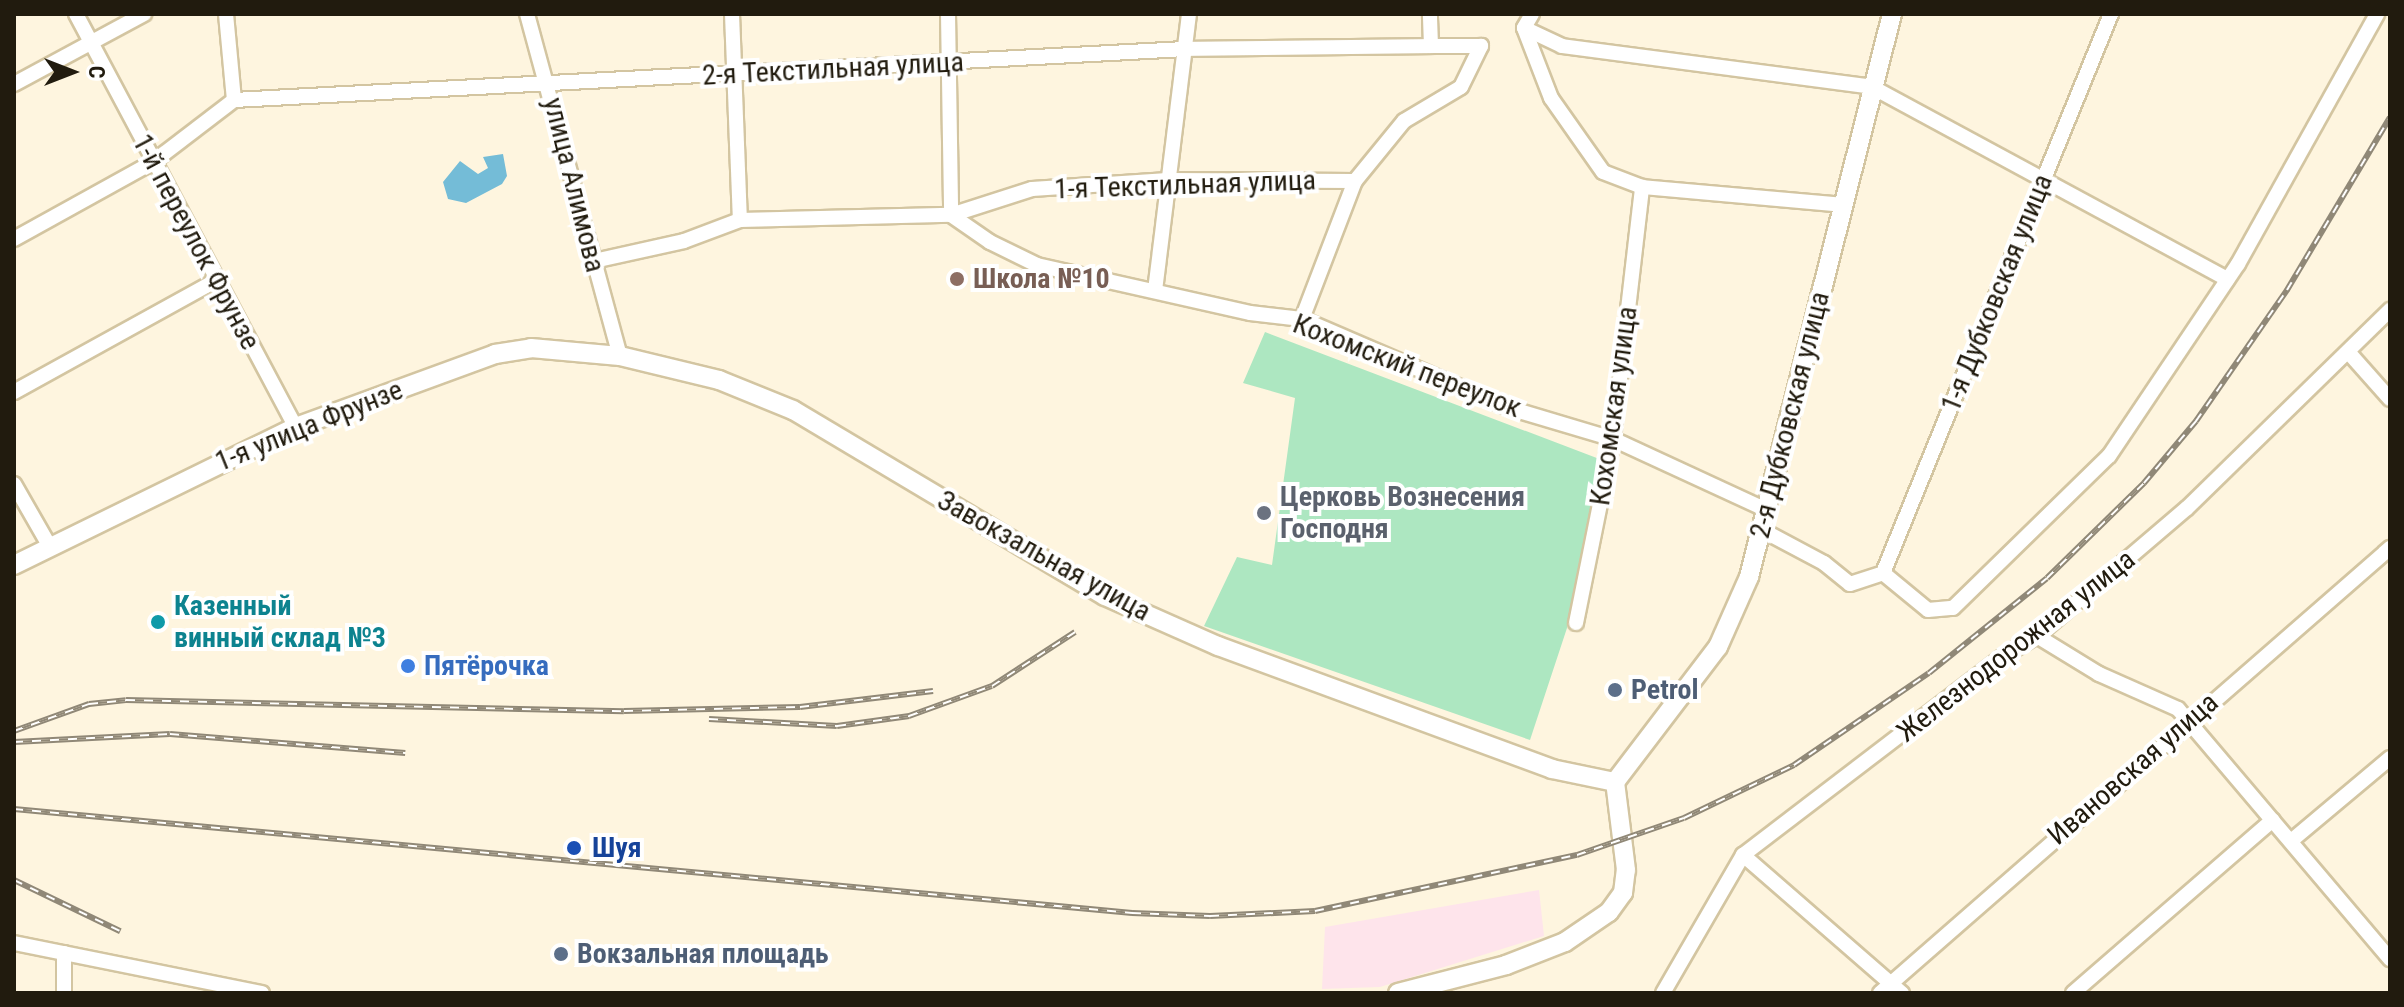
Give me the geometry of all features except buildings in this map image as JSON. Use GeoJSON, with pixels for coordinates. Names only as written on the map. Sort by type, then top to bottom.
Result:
{"type":"FeatureCollection","features":[{"type":"Feature","properties":{"kind":"main road","name":"2-я Дубковская улица"},"geometry":{"type":"LineString","coordinates":[[1615,782],[1718,647],[1738,606],[1762,530],[1892,14]]}},
{"type":"Feature","properties":{"kind":"main road","name":"1-я улица Фрунзе"},"geometry":{"type":"LineString","coordinates":[[14,565],[49,545],[296,427],[495,354],[531,348],[620,356]]}},
{"type":"Feature","properties":{"kind":"main road","name":"Завокзальная улица"},"geometry":{"type":"LineString","coordinates":[[620,356],[719,380],[793,410],[1093,589],[1218,646],[1552,769],[1615,782]]}},
{"type":"Feature","properties":{"kind":"main road"},"geometry":{"type":"LineString","coordinates":[[1398,993],[1506,965],[1565,942],[1609,912],[1623,893],[1626,870],[1615,782]]}},
{"type":"Feature","properties":{"kind":"street","name":"1-й переулок Фрунзе"},"geometry":{"type":"LineString","coordinates":[[76,14],[296,427]]}},
{"type":"Feature","properties":{"kind":"street"},"geometry":{"type":"LineString","coordinates":[[14,84],[144,14]]}},
{"type":"Feature","properties":{"kind":"street"},"geometry":{"type":"LineString","coordinates":[[14,239],[153,162],[234,100],[226,14]]}},
{"type":"Feature","properties":{"kind":"street","name":"улица Алимова"},"geometry":{"type":"LineString","coordinates":[[527,14],[548,82],[620,356]]}},
{"type":"Feature","properties":{"kind":"street"},"geometry":{"type":"LineString","coordinates":[[732,14],[740,220]]}},
{"type":"Feature","properties":{"kind":"street"},"geometry":{"type":"LineString","coordinates":[[948,14],[951,215]]}},
{"type":"Feature","properties":{"kind":"street"},"geometry":{"type":"LineString","coordinates":[[1155,291],[1189,14]]}},
{"type":"Feature","properties":{"kind":"street"},"geometry":{"type":"LineString","coordinates":[[1430,14],[1431,46]]}},
{"type":"Feature","properties":{"kind":"street"},"geometry":{"type":"LineString","coordinates":[[1524,28],[1532,14]]}},
{"type":"Feature","properties":{"kind":"street","name":"1-я Дубковская улица"},"geometry":{"type":"LineString","coordinates":[[1883,573],[2111,14]]}},
{"type":"Feature","properties":{"kind":"street"},"geometry":{"type":"LineString","coordinates":[[1762,530],[1824,563],[1850,584],[1883,573],[1928,610],[1953,608],[2109,456],[2227,279],[2377,14]]}},
{"type":"Feature","properties":{"kind":"street"},"geometry":{"type":"LineString","coordinates":[[1524,28],[1562,46],[1872,87],[2227,279]]}},
{"type":"Feature","properties":{"kind":"street"},"geometry":{"type":"LineString","coordinates":[[1524,28],[1551,98],[1603,172],[1642,187],[1843,205]]}},
{"type":"Feature","properties":{"kind":"street","name":"2-я Текстильная улица"},"geometry":{"type":"LineString","coordinates":[[234,100],[950,64],[1184,49],[1481,46],[1461,87],[1404,121],[1355,181]]}},
{"type":"Feature","properties":{"kind":"street","name":"1-я Текстильная улица"},"geometry":{"type":"LineString","coordinates":[[594,261],[684,241],[740,220],[951,215],[1032,189],[1168,180],[1355,181]]}},
{"type":"Feature","properties":{"kind":"street"},"geometry":{"type":"LineString","coordinates":[[1302,319],[1355,181]]}},
{"type":"Feature","properties":{"kind":"street","name":"Кохомская улица"},"geometry":{"type":"LineString","coordinates":[[1576,623],[1613,439],[1642,187]]}},
{"type":"Feature","properties":{"kind":"street","name":"Кохомский переулок"},"geometry":{"type":"LineString","coordinates":[[951,215],[1037,265],[1302,319],[1509,408],[1613,439],[1767,510]]}},
{"type":"Feature","properties":{"kind":"street"},"geometry":{"type":"LineString","coordinates":[[14,392],[217,280]]}},
{"type":"Feature","properties":{"kind":"street","name":"Железнодорожная улица"},"geometry":{"type":"LineString","coordinates":[[1663,993],[1743,855],[2005,655],[2037,636],[2187,508],[2350,354],[2390,310]]}},
{"type":"Feature","properties":{"kind":"street"},"geometry":{"type":"LineString","coordinates":[[2350,354],[2390,399]]}},
{"type":"Feature","properties":{"kind":"street"},"geometry":{"type":"LineString","coordinates":[[14,484],[49,545]]}},
{"type":"Feature","properties":{"kind":"street","name":"Ивановская улица"},"geometry":{"type":"LineString","coordinates":[[1885,988],[2390,548]]}},
{"type":"Feature","properties":{"kind":"street"},"geometry":{"type":"LineString","coordinates":[[2037,636],[2099,674],[2178,709],[2390,959]]}},
{"type":"Feature","properties":{"kind":"street"},"geometry":{"type":"LineString","coordinates":[[2291,841],[2390,758]]}},
{"type":"Feature","properties":{"kind":"street"},"geometry":{"type":"LineString","coordinates":[[2073,993],[2273,820]]}},
{"type":"Feature","properties":{"kind":"street"},"geometry":{"type":"LineString","coordinates":[[1743,855],[1885,988],[1902,993]]}},
{"type":"Feature","properties":{"kind":"street"},"geometry":{"type":"LineString","coordinates":[[14,943],[262,993]]}},
{"type":"Feature","properties":{"kind":"street"},"geometry":{"type":"LineString","coordinates":[[64,953],[64,993]]}},
{"type":"Feature","properties":{"kind":"shaded area"},"geometry":{"type":"Polygon","coordinates":[[[1539,890],[1544,936],[1380,987],[1322,989],[1325,927],[1539,890]]]}},
{"type":"Feature","properties":{"kind":"green space"},"geometry":{"type":"Polygon","coordinates":[[[1265,332],[1602,460],[1567,628],[1530,740],[1204,626],[1237,557],[1272,565],[1295,398],[1243,383],[1265,332]]]}},
{"type":"Feature","properties":{"kind":"water"},"geometry":{"type":"Polygon","coordinates":[[[503,154],[507,176],[502,184],[466,203],[448,199],[443,182],[460,161],[478,174],[488,168],[483,157],[503,154]]]}},
{"type":"Feature","properties":{"kind":"railway"},"geometry":{"type":"LineString","coordinates":[[14,809],[1132,913],[1210,916],[1315,911],[1577,855],[1684,818],[1794,765],[1929,673],[2047,578],[2144,483],[2196,421],[2287,290],[2390,117]]}},
{"type":"Feature","properties":{"kind":"railway"},"geometry":{"type":"LineString","coordinates":[[709,719],[837,726],[909,716],[992,686],[1075,632]]}},
{"type":"Feature","properties":{"kind":"railway"},"geometry":{"type":"LineString","coordinates":[[14,731],[89,704],[126,700],[624,711],[800,707],[933,691]]}},
{"type":"Feature","properties":{"kind":"railway"},"geometry":{"type":"LineString","coordinates":[[14,742],[170,734],[405,753]]}},
{"type":"Feature","properties":{"kind":"railway"},"geometry":{"type":"LineString","coordinates":[[14,880],[120,931]]}},
{"type":"Feature","properties":{"kind":"place","name":"Школа №10"},"geometry":{"type":"Point","coordinates":[957,279]}},
{"type":"Feature","properties":{"kind":"place","name":"Церковь Вознесения Господня"},"geometry":{"type":"Point","coordinates":[1264,513]}},
{"type":"Feature","properties":{"kind":"place","name":"Казенный винный склад №3"},"geometry":{"type":"Point","coordinates":[158,622]}},
{"type":"Feature","properties":{"kind":"place","name":"Пятёрочка"},"geometry":{"type":"Point","coordinates":[408,666]}},
{"type":"Feature","properties":{"kind":"place","name":"Petrol"},"geometry":{"type":"Point","coordinates":[1615,690]}},
{"type":"Feature","properties":{"kind":"place","name":"Шуя"},"geometry":{"type":"Point","coordinates":[574,848]}},
{"type":"Feature","properties":{"kind":"place","name":"Вокзальная площадь"},"geometry":{"type":"Point","coordinates":[561,954]}}]}
